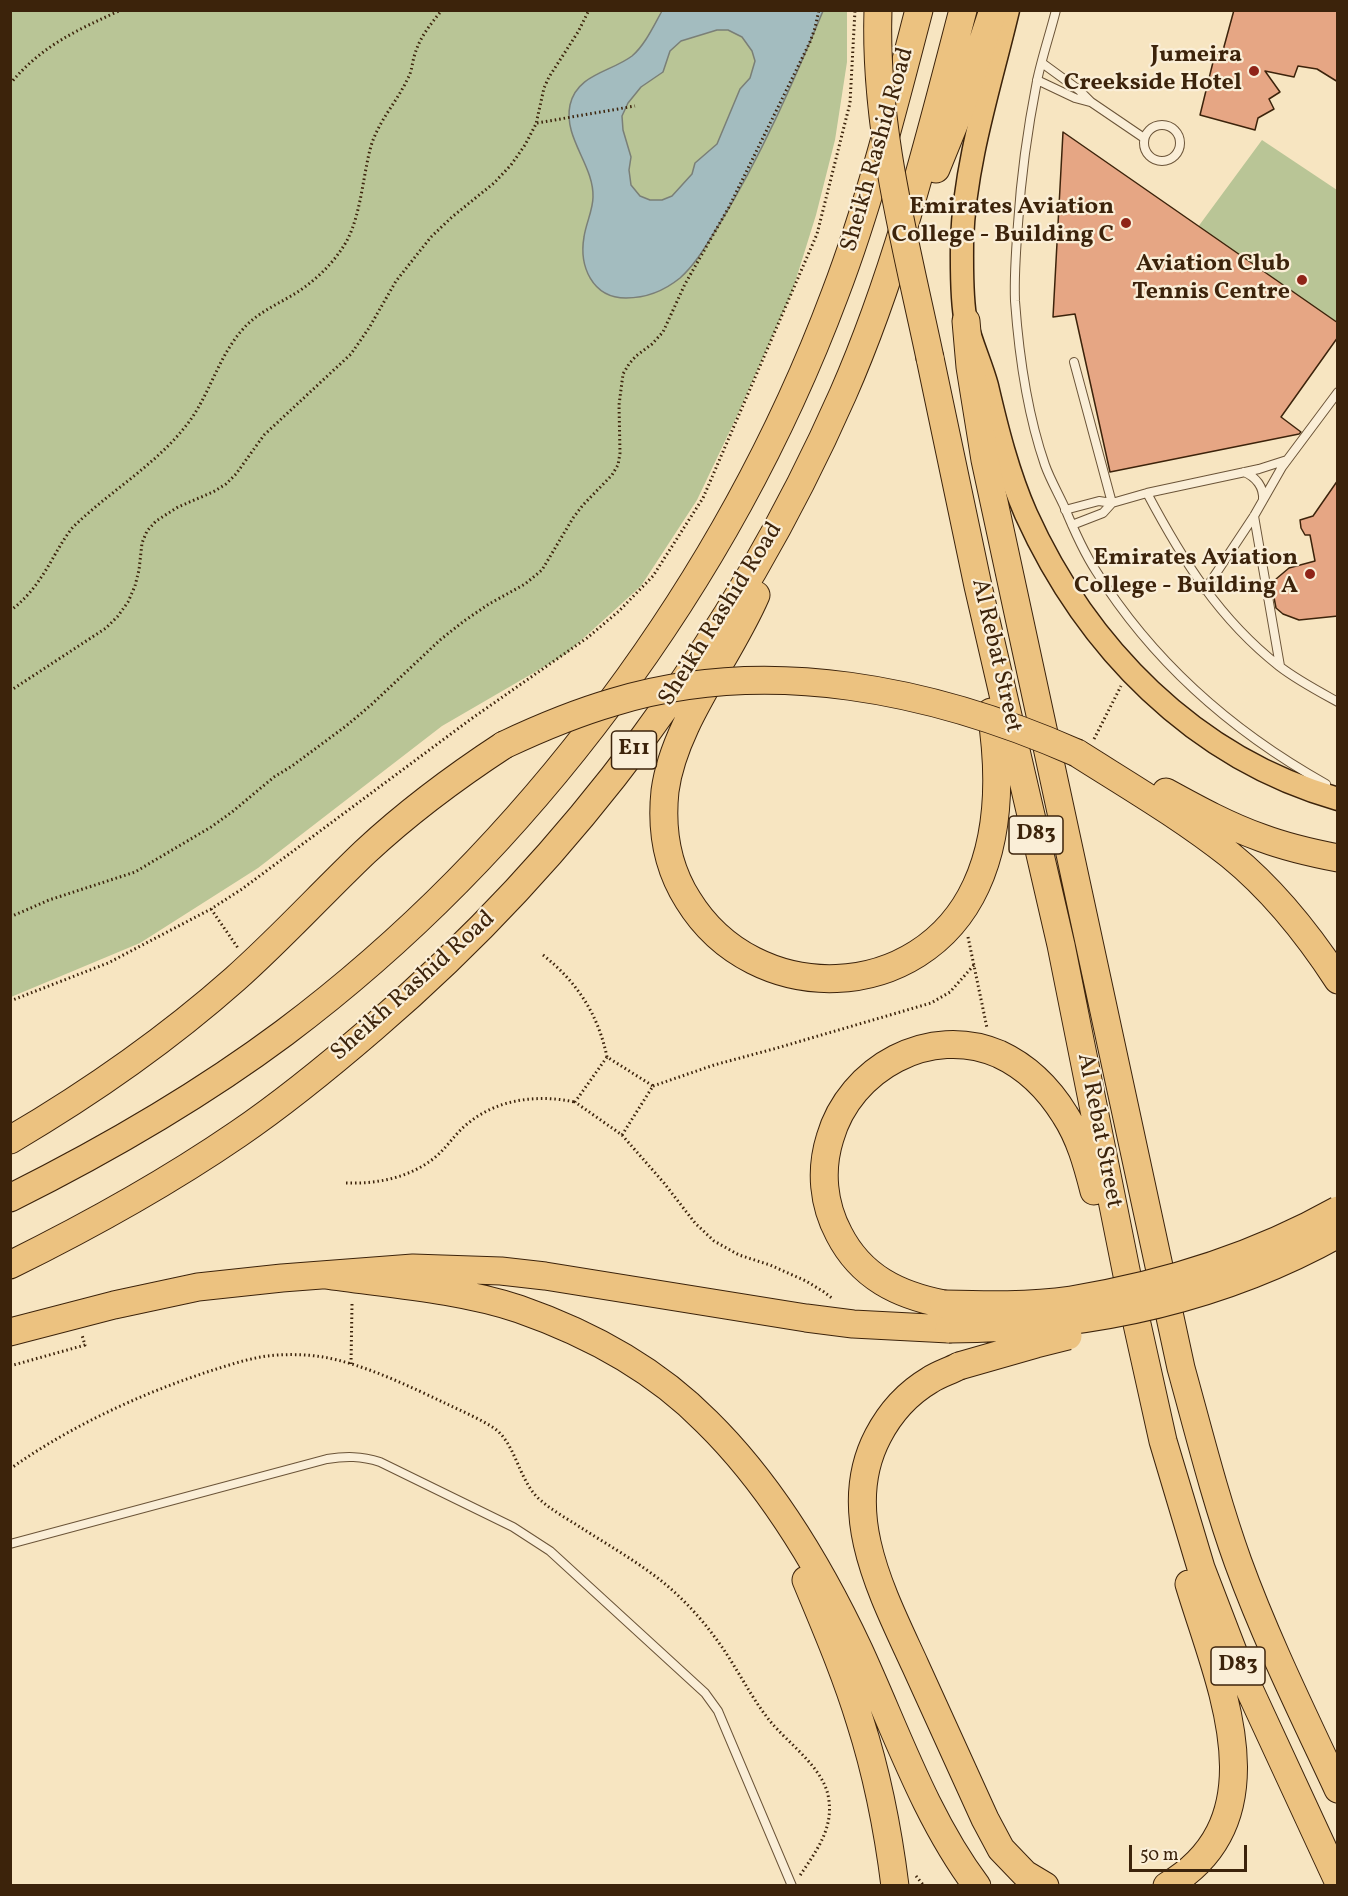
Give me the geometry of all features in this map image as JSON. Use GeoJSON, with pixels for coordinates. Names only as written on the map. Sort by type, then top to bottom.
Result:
{"type":"FeatureCollection","features":[{"type":"Feature","properties":{"kind":"highway","name":"Al Rebat Street"},"geometry":{"type":"LineString","coordinates":[[878,10],[879,76],[892,181],[978,586],[1061,945],[1135,1315],[1163,1441],[1202,1568],[1231,1647],[1338,1881]]}},
{"type":"Feature","properties":{"kind":"highway","name":"Sheikh Rashid Road"},"geometry":{"type":"LineString","coordinates":[[10,1198],[62,1172],[179,1105],[286,1032],[336,991],[393,942],[478,860],[571,754],[617,694],[661,632],[713,549],[740,502],[806,366],[835,295],[860,224],[882,151],[919,10]]}},
{"type":"Feature","properties":{"kind":"highway","name":"Sheikh Rashid Road"},"geometry":{"type":"LineString","coordinates":[[10,1266],[123,1206],[182,1171],[294,1093],[347,1050],[449,960],[543,861],[595,801],[644,738],[690,673],[733,606],[774,534],[843,393],[873,318],[899,243],[963,10]]}},
{"type":"Feature","properties":{"kind":"highway"},"geometry":{"type":"LineString","coordinates":[[899,243],[947,144],[993,10]]}},
{"type":"Feature","properties":{"kind":"highway","name":"Al Rebat Street"},"geometry":{"type":"LineString","coordinates":[[966,321],[970,368],[985,460],[1181,1368],[1209,1470],[1238,1562],[1274,1652],[1338,1788]]}},
{"type":"Feature","properties":{"kind":"highway"},"geometry":{"type":"LineString","coordinates":[[774,534],[757,591],[746,617],[693,712],[672,763],[665,789],[664,824],[665,841],[671,866],[682,890],[701,919],[732,949],[754,962],[779,972],[804,978],[830,980],[881,971],[905,961],[927,947],[946,930],[963,909],[976,887],[985,863],[995,808],[997,777],[996,746],[978,638],[976,604],[978,586]]}},
{"type":"Feature","properties":{"kind":"highway"},"geometry":{"type":"LineString","coordinates":[[10,1140],[114,1075],[181,1025],[235,979],[397,823],[431,795],[504,745],[559,720],[616,701],[674,688],[734,681],[793,681],[853,686],[946,706],[1084,749],[1221,821],[1305,852],[1338,858]]}},
{"type":"Feature","properties":{"kind":"highway"},"geometry":{"type":"LineString","coordinates":[[1084,749],[1231,856],[1275,898],[1314,944],[1338,980]]}},
{"type":"Feature","properties":{"kind":"highway"},"geometry":{"type":"LineString","coordinates":[[1135,1315],[1118,1279],[1082,1148],[1070,1123],[1043,1086],[1015,1062],[992,1052],[962,1045],[925,1047],[890,1060],[875,1071],[850,1097],[840,1113],[827,1147],[824,1165],[827,1204],[833,1224],[843,1242],[869,1273],[886,1285],[946,1316],[1000,1328],[1072,1321],[1153,1306],[1228,1285],[1338,1234]]}},
{"type":"Feature","properties":{"kind":"highway"},"geometry":{"type":"LineString","coordinates":[[10,1332],[114,1305],[198,1287],[369,1270],[413,1268],[501,1271],[546,1276],[853,1324],[946,1316],[988,1305],[1070,1300],[1150,1283],[1245,1253],[1291,1234],[1338,1210]]}},
{"type":"Feature","properties":{"kind":"highway"},"geometry":{"type":"LineString","coordinates":[[325,1275],[464,1295],[517,1309],[569,1328],[637,1366],[664,1385],[706,1421],[744,1462],[801,1544],[830,1593],[860,1653],[940,1829],[977,1886]]}},
{"type":"Feature","properties":{"kind":"highway"},"geometry":{"type":"LineString","coordinates":[[1045,1886],[1025,1874],[1002,1849],[985,1819],[883,1595],[867,1543],[861,1512],[862,1480],[870,1450],[885,1422],[905,1398],[931,1379],[959,1366],[1036,1344],[1135,1322],[1192,1296]]}},
{"type":"Feature","properties":{"kind":"highway"},"geometry":{"type":"LineString","coordinates":[[1163,1441],[1169,1503],[1175,1533],[1192,1596],[1225,1699],[1234,1758],[1233,1788],[1225,1821],[1208,1851],[1184,1875],[1167,1886]]}},
{"type":"Feature","properties":{"kind":"highway"},"geometry":{"type":"LineString","coordinates":[[776,1507],[836,1651],[860,1720],[889,1838],[895,1886]]}},
{"type":"Feature","properties":{"kind":"main road"},"geometry":{"type":"LineString","coordinates":[[1008,10],[972,160],[965,200],[963,261],[966,321],[985,378],[1009,467],[1025,512],[1070,596],[1098,635],[1129,671],[1170,709],[1215,741],[1262,769],[1313,792],[1338,799]]}},
{"type":"Feature","properties":{"kind":"lane"},"geometry":{"type":"LineString","coordinates":[[1056,10],[1038,80],[1019,207],[1015,299],[1025,386],[1046,466],[1095,570],[1129,619],[1168,665],[1212,706],[1259,743],[1338,791]]}},
{"type":"Feature","properties":{"kind":"lane"},"geometry":{"type":"LineString","coordinates":[[1042,63],[1079,90],[1091,102],[1144,138]]}},
{"type":"Feature","properties":{"kind":"lane"},"geometry":{"type":"LineString","coordinates":[[1038,80],[1075,98],[1091,102]]}},
{"type":"Feature","properties":{"kind":"lane"},"geometry":{"type":"LineString","coordinates":[[1162,124],[1178,133],[1180,145],[1175,156],[1158,161],[1152,159],[1145,150],[1144,138],[1151,128],[1162,124]]}},
{"type":"Feature","properties":{"kind":"lane"},"geometry":{"type":"LineString","coordinates":[[1074,362],[1112,503]]}},
{"type":"Feature","properties":{"kind":"lane"},"geometry":{"type":"LineString","coordinates":[[1205,590],[1288,459],[1335,401],[1338,392]]}},
{"type":"Feature","properties":{"kind":"lane"},"geometry":{"type":"LineString","coordinates":[[1065,510],[1099,501],[1112,503],[1274,465],[1288,459]]}},
{"type":"Feature","properties":{"kind":"lane"},"geometry":{"type":"LineString","coordinates":[[1243,472],[1259,483],[1263,495],[1262,501]]}},
{"type":"Feature","properties":{"kind":"lane"},"geometry":{"type":"LineString","coordinates":[[1147,493],[1174,543],[1205,590],[1228,617],[1280,666],[1338,702]]}},
{"type":"Feature","properties":{"kind":"lane"},"geometry":{"type":"LineString","coordinates":[[1072,525],[1103,513],[1112,503]]}},
{"type":"Feature","properties":{"kind":"lane"},"geometry":{"type":"LineString","coordinates":[[1254,516],[1280,666]]}},
{"type":"Feature","properties":{"kind":"lane"},"geometry":{"type":"LineString","coordinates":[[10,1544],[327,1459],[353,1456],[380,1462],[532,1538],[567,1565],[705,1693],[717,1711],[792,1886]]}},
{"type":"Feature","properties":{"kind":"path"},"geometry":{"type":"LineString","coordinates":[[10,84],[35,58],[51,46],[87,25],[121,10]]}},
{"type":"Feature","properties":{"kind":"path"},"geometry":{"type":"LineString","coordinates":[[434,10],[442,11]]}},
{"type":"Feature","properties":{"kind":"path"},"geometry":{"type":"LineString","coordinates":[[10,691],[106,628],[128,602],[135,586],[142,543],[147,531],[156,521],[172,510],[226,484],[264,435],[351,354],[396,281],[412,260],[445,224],[495,183],[525,145],[536,123],[544,88],[549,77],[578,32],[589,10]]}},
{"type":"Feature","properties":{"kind":"path"},"geometry":{"type":"LineString","coordinates":[[10,916],[49,900],[135,872],[212,827],[266,783],[346,726],[464,621],[525,584],[542,570],[573,518],[612,475],[618,465],[619,405],[623,374],[628,364],[663,332],[685,284],[729,207],[810,42],[819,10]]}},
{"type":"Feature","properties":{"kind":"path"},"geometry":{"type":"LineString","coordinates":[[10,1001],[108,963],[211,909],[242,889],[471,719],[587,638],[619,611],[653,576],[703,498],[817,234],[850,103],[855,10]]}},
{"type":"Feature","properties":{"kind":"path"},"geometry":{"type":"LineString","coordinates":[[10,611],[40,580],[63,539],[73,527],[159,455],[188,425],[232,344],[243,329],[256,316],[312,281],[342,250],[351,232],[379,124],[408,79],[418,44],[424,32],[442,11]]}},
{"type":"Feature","properties":{"kind":"path"},"geometry":{"type":"LineString","coordinates":[[536,123],[635,106]]}},
{"type":"Feature","properties":{"kind":"path"},"geometry":{"type":"LineString","coordinates":[[1084,749],[1114,698]]}},
{"type":"Feature","properties":{"kind":"path"},"geometry":{"type":"LineString","coordinates":[[211,909],[238,948]]}},
{"type":"Feature","properties":{"kind":"path"},"geometry":{"type":"LineString","coordinates":[[963,909],[992,1052]]}},
{"type":"Feature","properties":{"kind":"path"},"geometry":{"type":"LineString","coordinates":[[543,955],[570,979],[585,1000],[597,1023],[607,1057],[653,1086]]}},
{"type":"Feature","properties":{"kind":"path"},"geometry":{"type":"LineString","coordinates":[[622,1135],[653,1086],[714,1065],[931,1004],[950,992],[974,965]]}},
{"type":"Feature","properties":{"kind":"path"},"geometry":{"type":"LineString","coordinates":[[575,1102],[607,1057]]}},
{"type":"Feature","properties":{"kind":"path"},"geometry":{"type":"LineString","coordinates":[[345,1183],[377,1182],[406,1174],[420,1167],[444,1149],[464,1127],[498,1106],[527,1099],[543,1098],[575,1102],[622,1135],[695,1223],[714,1241],[738,1255],[787,1271],[806,1281],[837,1303],[853,1324]]}},
{"type":"Feature","properties":{"kind":"path"},"geometry":{"type":"LineString","coordinates":[[351,1364],[352,1304]]}},
{"type":"Feature","properties":{"kind":"path"},"geometry":{"type":"LineString","coordinates":[[10,1365],[86,1345],[82,1335]]}},
{"type":"Feature","properties":{"kind":"green space"},"geometry":{"type":"Polygon","coordinates":[[[11,11],[847,11],[847,62],[835,140],[816,215],[792,292],[697,500],[641,586],[566,654],[442,726],[258,868],[140,943],[11,997],[11,11]]]}},
{"type":"Feature","properties":{"kind":"green space","name":"Aviation Club Tennis Centre"},"geometry":{"type":"Polygon","coordinates":[[[1262,140],[1337,190],[1337,330],[1195,231],[1262,140]]]}},
{"type":"Feature","properties":{"kind":"water"},"geometry":{"type":"Polygon","coordinates":[[[662,11],[823,11],[763,145],[735,198],[697,259],[680,278],[668,287],[641,297],[614,297],[604,293],[596,286],[586,269],[583,248],[593,202],[592,185],[574,140],[569,117],[570,105],[574,95],[587,80],[624,61],[637,51],[662,11]],[[717,30],[681,41],[670,51],[663,72],[641,87],[628,103],[622,116],[623,130],[631,157],[629,170],[631,185],[640,196],[650,200],[662,200],[672,196],[692,174],[695,163],[717,144],[740,89],[750,78],[755,61],[752,51],[742,37],[728,30],[717,30]]]}},
{"type":"Feature","properties":{"kind":"building","name":"Jumeira Creekside Hotel"},"geometry":{"type":"Polygon","coordinates":[[[1234,10],[1338,10],[1338,82],[1317,69],[1298,66],[1294,77],[1265,71],[1280,92],[1269,99],[1274,109],[1258,118],[1255,130],[1200,115],[1215,54],[1222,54],[1234,10]]]}},
{"type":"Feature","properties":{"kind":"building","name":"Emirates Aviation College - Building C"},"geometry":{"type":"Polygon","coordinates":[[[1063,132],[1338,323],[1338,337],[1281,417],[1301,432],[1299,434],[1110,472],[1075,314],[1053,317],[1063,132]]]}},
{"type":"Feature","properties":{"kind":"building","name":"Emirates Aviation College - Building A"},"geometry":{"type":"Polygon","coordinates":[[[1338,480],[1338,616],[1299,620],[1283,614],[1276,608],[1272,587],[1276,579],[1289,568],[1315,561],[1310,535],[1305,535],[1300,520],[1313,516],[1338,480]]]}},
{"type":"Feature","properties":{"kind":"place","name":"Jumeira Creekside Hotel"},"geometry":{"type":"Point","coordinates":[1254,71]}},
{"type":"Feature","properties":{"kind":"place","name":"Emirates Aviation College - Building C"},"geometry":{"type":"Point","coordinates":[1126,223]}},
{"type":"Feature","properties":{"kind":"place","name":"Aviation Club Tennis Centre"},"geometry":{"type":"Point","coordinates":[1302,280]}},
{"type":"Feature","properties":{"kind":"place","name":"Emirates Aviation College - Building A"},"geometry":{"type":"Point","coordinates":[1310,574]}}]}
